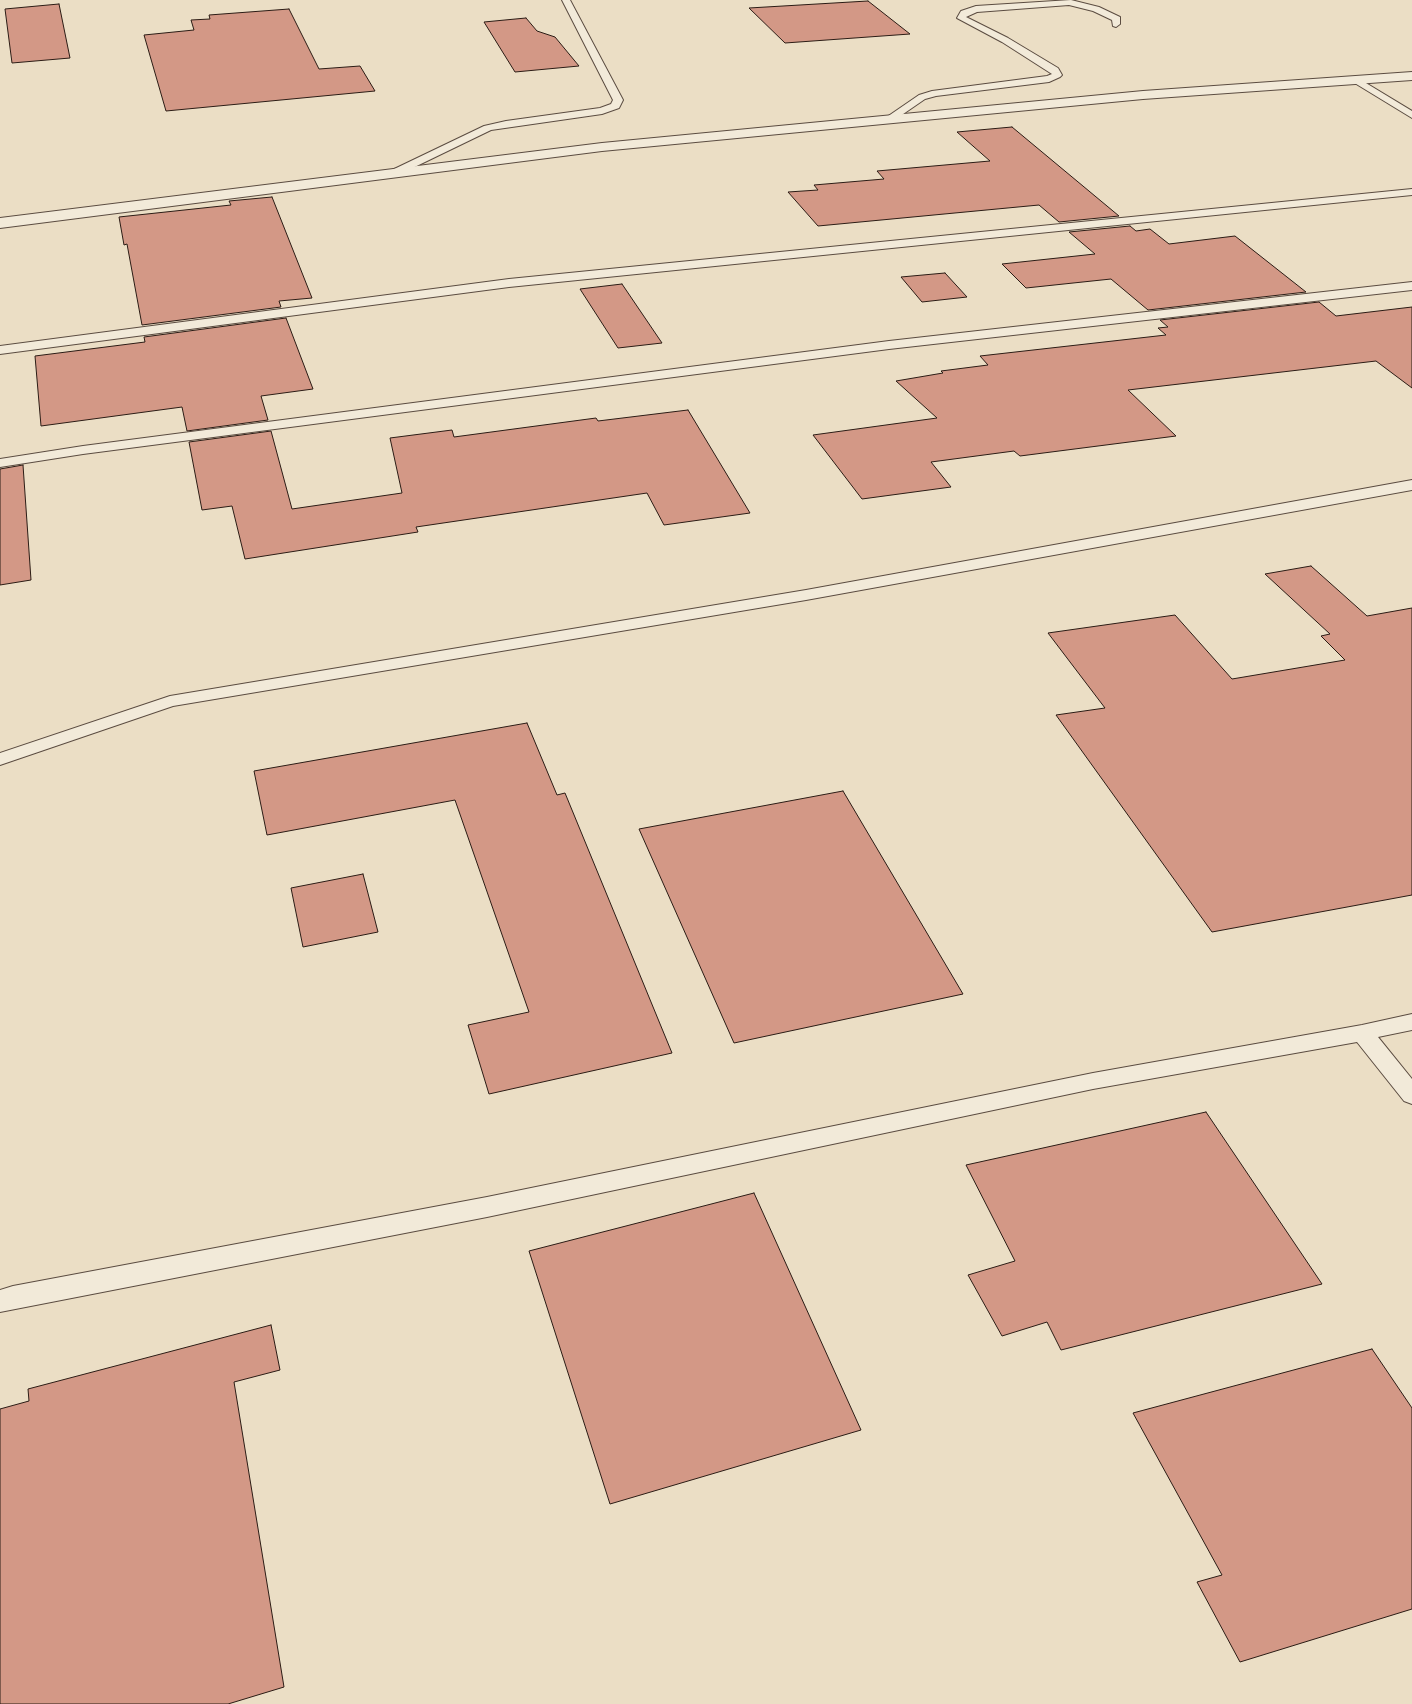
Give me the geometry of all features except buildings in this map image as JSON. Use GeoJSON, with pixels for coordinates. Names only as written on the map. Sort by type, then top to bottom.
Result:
{"type":"FeatureCollection","features":[{"type":"Feature","properties":{"kind":"street"},"geometry":{"type":"LineString","coordinates":[[0,223],[215,194],[602,147],[1143,95],[1412,76]]}},
{"type":"Feature","properties":{"kind":"lane"},"geometry":{"type":"LineString","coordinates":[[392,174],[488,128],[602,111],[615,106],[618,100],[566,0]]}},
{"type":"Feature","properties":{"kind":"lane"},"geometry":{"type":"LineString","coordinates":[[889,119],[928,95],[1049,79],[1057,75],[1055,70],[1005,40],[960,18],[964,13],[976,9],[1069,2],[1096,9],[1117,19],[1116,24]]}},
{"type":"Feature","properties":{"kind":"lane"},"geometry":{"type":"LineString","coordinates":[[1356,80],[1412,116]]}},
{"type":"Feature","properties":{"kind":"lane"},"geometry":{"type":"LineString","coordinates":[[0,350],[508,283],[1412,192]]}},
{"type":"Feature","properties":{"kind":"lane"},"geometry":{"type":"LineString","coordinates":[[0,463],[83,450],[742,364],[1412,286]]}},
{"type":"Feature","properties":{"kind":"lane"},"geometry":{"type":"LineString","coordinates":[[0,759],[170,701],[806,594],[1412,485]]}},
{"type":"Feature","properties":{"kind":"lane"},"geometry":{"type":"LineString","coordinates":[[0,1302],[13,1297],[487,1207],[1093,1081],[1362,1033],[1412,1022]]}},
{"type":"Feature","properties":{"kind":"lane"},"geometry":{"type":"LineString","coordinates":[[1362,1033],[1412,1095]]}}]}
